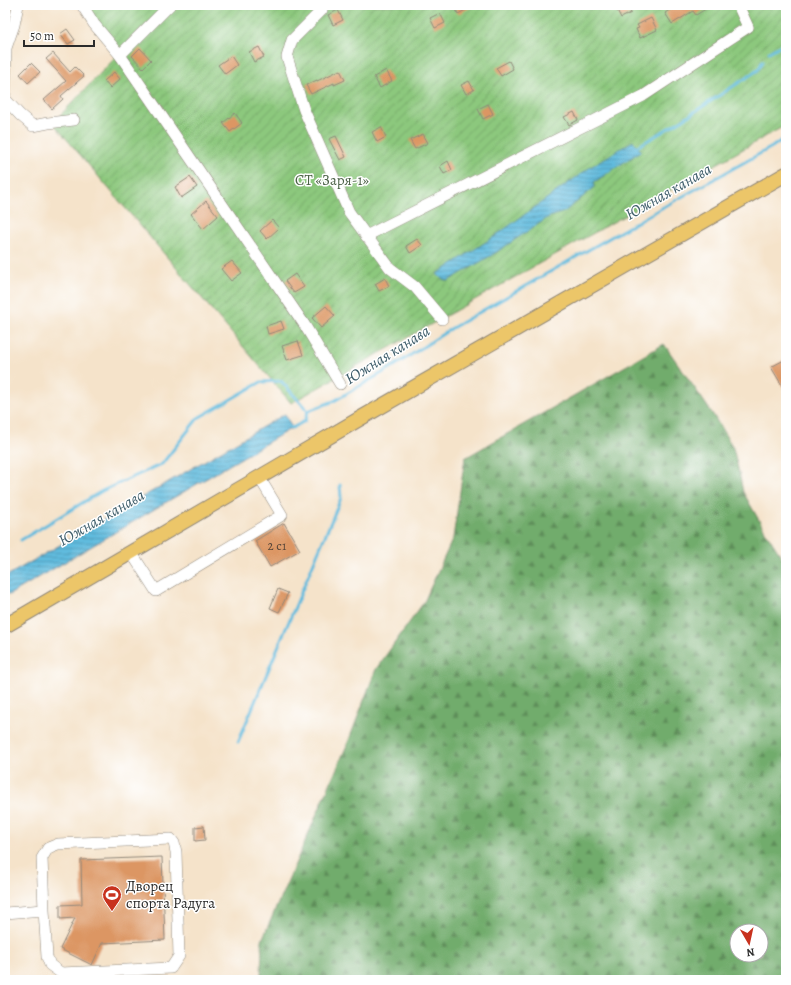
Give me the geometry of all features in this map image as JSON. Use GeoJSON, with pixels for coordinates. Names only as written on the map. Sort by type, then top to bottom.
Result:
{"type":"FeatureCollection","features":[{"type":"Feature","properties":{"kind":"main road"},"geometry":{"type":"LineString","coordinates":[[6,624],[786,174]]}},
{"type":"Feature","properties":{"kind":"lane"},"geometry":{"type":"LineString","coordinates":[[18,5],[14,25],[6,48],[6,99],[20,115],[33,126],[74,120]]}},
{"type":"Feature","properties":{"kind":"lane"},"geometry":{"type":"LineString","coordinates":[[82,5],[94,24],[120,55],[304,324],[340,384]]}},
{"type":"Feature","properties":{"kind":"lane"},"geometry":{"type":"LineString","coordinates":[[120,55],[170,5]]}},
{"type":"Feature","properties":{"kind":"lane"},"geometry":{"type":"LineString","coordinates":[[322,5],[322,10],[292,40],[287,56],[304,110],[349,212],[390,268],[415,287],[442,319]]}},
{"type":"Feature","properties":{"kind":"lane"},"geometry":{"type":"LineString","coordinates":[[366,236],[643,96],[748,27],[738,5]]}},
{"type":"Feature","properties":{"kind":"lane"},"geometry":{"type":"LineString","coordinates":[[131,552],[156,591],[282,515],[259,477]]}},
{"type":"Feature","properties":{"kind":"lane"},"geometry":{"type":"LineString","coordinates":[[161,839],[171,839],[174,843],[176,852],[179,956],[171,968],[61,973],[50,965],[47,957],[44,910],[42,858],[48,848],[58,844],[161,839]]}},
{"type":"Feature","properties":{"kind":"lane"},"geometry":{"type":"LineString","coordinates":[[5,913],[44,910]]}},
{"type":"Feature","properties":{"kind":"green space","name":"СТ «Заря-1»"},"geometry":{"type":"Polygon","coordinates":[[[80,5],[786,5],[786,125],[291,403],[53,123],[116,57],[80,5]]]}},
{"type":"Feature","properties":{"kind":"green space"},"geometry":{"type":"Polygon","coordinates":[[[664,344],[712,413],[733,448],[743,492],[786,564],[786,980],[262,980],[262,940],[347,745],[376,669],[424,602],[453,538],[465,458],[664,344]]]}},
{"type":"Feature","properties":{"kind":"water"},"geometry":{"type":"Polygon","coordinates":[[[633,141],[641,151],[594,182],[595,187],[564,212],[549,217],[492,255],[448,281],[442,279],[437,274],[495,236],[592,166],[633,141]]]}},
{"type":"Feature","properties":{"kind":"water"},"geometry":{"type":"Polygon","coordinates":[[[285,414],[292,428],[9,595],[5,594],[5,577],[285,414]]]}},
{"type":"Feature","properties":{"kind":"building"},"geometry":{"type":"Polygon","coordinates":[[[454,5],[475,5],[458,14],[454,5]]]}},
{"type":"Feature","properties":{"kind":"building"},"geometry":{"type":"Polygon","coordinates":[[[627,5],[631,13],[621,18],[617,10],[627,5]]]}},
{"type":"Feature","properties":{"kind":"building"},"geometry":{"type":"Polygon","coordinates":[[[677,5],[712,5],[696,15],[693,11],[672,24],[665,13],[677,5]]]}},
{"type":"Feature","properties":{"kind":"building"},"geometry":{"type":"Polygon","coordinates":[[[338,10],[343,20],[333,25],[328,15],[338,10]]]}},
{"type":"Feature","properties":{"kind":"building"},"geometry":{"type":"Polygon","coordinates":[[[440,13],[445,23],[435,28],[430,18],[440,13]]]}},
{"type":"Feature","properties":{"kind":"building"},"geometry":{"type":"Polygon","coordinates":[[[651,18],[657,30],[640,38],[636,29],[639,28],[637,25],[651,18]]]}},
{"type":"Feature","properties":{"kind":"building"},"geometry":{"type":"Polygon","coordinates":[[[67,29],[75,40],[68,44],[60,34],[67,29]]]}},
{"type":"Feature","properties":{"kind":"building"},"geometry":{"type":"Polygon","coordinates":[[[259,47],[264,57],[254,62],[249,52],[259,47]]]}},
{"type":"Feature","properties":{"kind":"building"},"geometry":{"type":"Polygon","coordinates":[[[140,48],[151,60],[143,68],[132,56],[140,48]]]}},
{"type":"Feature","properties":{"kind":"building"},"geometry":{"type":"Polygon","coordinates":[[[53,53],[70,72],[75,67],[84,76],[61,96],[63,99],[52,109],[44,100],[66,81],[46,59],[53,53]]]}},
{"type":"Feature","properties":{"kind":"building"},"geometry":{"type":"Polygon","coordinates":[[[231,56],[237,65],[225,74],[218,65],[231,56]]]}},
{"type":"Feature","properties":{"kind":"building"},"geometry":{"type":"Polygon","coordinates":[[[509,61],[513,69],[501,76],[496,68],[509,61]]]}},
{"type":"Feature","properties":{"kind":"building"},"geometry":{"type":"Polygon","coordinates":[[[31,63],[40,72],[28,83],[20,74],[31,63]]]}},
{"type":"Feature","properties":{"kind":"building"},"geometry":{"type":"Polygon","coordinates":[[[340,70],[345,80],[334,85],[334,83],[311,94],[306,85],[340,70]]]}},
{"type":"Feature","properties":{"kind":"building"},"geometry":{"type":"Polygon","coordinates":[[[386,70],[392,81],[380,88],[374,77],[386,70]]]}},
{"type":"Feature","properties":{"kind":"building"},"geometry":{"type":"Polygon","coordinates":[[[114,72],[120,79],[110,88],[104,81],[114,72]]]}},
{"type":"Feature","properties":{"kind":"building"},"geometry":{"type":"Polygon","coordinates":[[[469,81],[474,90],[466,94],[461,85],[469,81]]]}},
{"type":"Feature","properties":{"kind":"building"},"geometry":{"type":"Polygon","coordinates":[[[488,104],[493,114],[483,119],[478,109],[488,104]]]}},
{"type":"Feature","properties":{"kind":"building"},"geometry":{"type":"Polygon","coordinates":[[[574,112],[578,120],[569,125],[564,117],[574,112]]]}},
{"type":"Feature","properties":{"kind":"building"},"geometry":{"type":"Polygon","coordinates":[[[235,113],[242,123],[230,132],[223,123],[235,113]]]}},
{"type":"Feature","properties":{"kind":"building"},"geometry":{"type":"Polygon","coordinates":[[[381,127],[386,137],[377,142],[372,132],[381,127]]]}},
{"type":"Feature","properties":{"kind":"building"},"geometry":{"type":"Polygon","coordinates":[[[423,134],[428,143],[415,149],[410,140],[423,134]]]}},
{"type":"Feature","properties":{"kind":"building"},"geometry":{"type":"Polygon","coordinates":[[[336,136],[346,157],[340,160],[329,139],[336,136]]]}},
{"type":"Feature","properties":{"kind":"building"},"geometry":{"type":"Polygon","coordinates":[[[448,161],[452,170],[444,174],[440,166],[448,161]]]}},
{"type":"Feature","properties":{"kind":"building"},"geometry":{"type":"Polygon","coordinates":[[[190,177],[197,187],[181,198],[175,187],[190,177]]]}},
{"type":"Feature","properties":{"kind":"building"},"geometry":{"type":"Polygon","coordinates":[[[206,201],[218,216],[203,229],[191,214],[206,201]]]}},
{"type":"Feature","properties":{"kind":"building"},"geometry":{"type":"Polygon","coordinates":[[[272,220],[279,228],[267,239],[260,231],[272,220]]]}},
{"type":"Feature","properties":{"kind":"building"},"geometry":{"type":"Polygon","coordinates":[[[417,239],[422,245],[410,253],[406,246],[417,239]]]}},
{"type":"Feature","properties":{"kind":"building"},"geometry":{"type":"Polygon","coordinates":[[[232,261],[242,273],[231,281],[221,269],[232,261]]]}},
{"type":"Feature","properties":{"kind":"building"},"geometry":{"type":"Polygon","coordinates":[[[295,274],[304,287],[294,293],[285,281],[295,274]]]}},
{"type":"Feature","properties":{"kind":"building"},"geometry":{"type":"Polygon","coordinates":[[[385,278],[389,286],[379,291],[375,284],[385,278]]]}},
{"type":"Feature","properties":{"kind":"building"},"geometry":{"type":"Polygon","coordinates":[[[326,306],[335,316],[321,328],[312,318],[326,306]]]}},
{"type":"Feature","properties":{"kind":"building"},"geometry":{"type":"Polygon","coordinates":[[[281,321],[284,329],[268,334],[266,326],[281,321]]]}},
{"type":"Feature","properties":{"kind":"building"},"geometry":{"type":"Polygon","coordinates":[[[298,341],[303,355],[287,360],[282,346],[298,341]]]}},
{"type":"Feature","properties":{"kind":"building"},"geometry":{"type":"Polygon","coordinates":[[[786,359],[786,392],[771,367],[786,359]]]}},
{"type":"Feature","properties":{"kind":"building"},"geometry":{"type":"Polygon","coordinates":[[[284,523],[300,550],[270,567],[255,541],[284,523]]]}},
{"type":"Feature","properties":{"kind":"building"},"geometry":{"type":"Polygon","coordinates":[[[278,589],[288,593],[279,612],[270,608],[278,589]]]}},
{"type":"Feature","properties":{"kind":"building"},"geometry":{"type":"Polygon","coordinates":[[[204,826],[205,840],[195,841],[195,827],[204,826]]]}},
{"type":"Feature","properties":{"kind":"building","name":"Дворец спорта Радуга"},"geometry":{"type":"Polygon","coordinates":[[[162,857],[165,940],[102,943],[92,965],[60,949],[75,918],[60,919],[60,905],[82,904],[81,860],[162,857]]]}},
{"type":"Feature","properties":{"kind":"waterway"},"geometry":{"type":"LineString","coordinates":[[769,52],[786,42]]}},
{"type":"Feature","properties":{"kind":"waterway"},"geometry":{"type":"LineString","coordinates":[[635,148],[682,120],[758,70],[763,61]]}},
{"type":"Feature","properties":{"kind":"waterway","name":"Южная канава"},"geometry":{"type":"LineString","coordinates":[[290,427],[292,428],[305,421],[308,411],[334,401],[394,366],[452,328],[658,210],[772,147],[786,137]]}},
{"type":"Feature","properties":{"kind":"waterway"},"geometry":{"type":"LineString","coordinates":[[21,540],[102,491],[162,464],[198,418],[261,382],[281,381],[308,411]]}},
{"type":"Feature","properties":{"kind":"waterway"},"geometry":{"type":"LineString","coordinates":[[238,742],[341,498],[340,485]]}},
{"type":"Feature","properties":{"kind":"place","name":"Дворец спорта Радуга"},"geometry":{"type":"Point","coordinates":[112,912]}}]}
